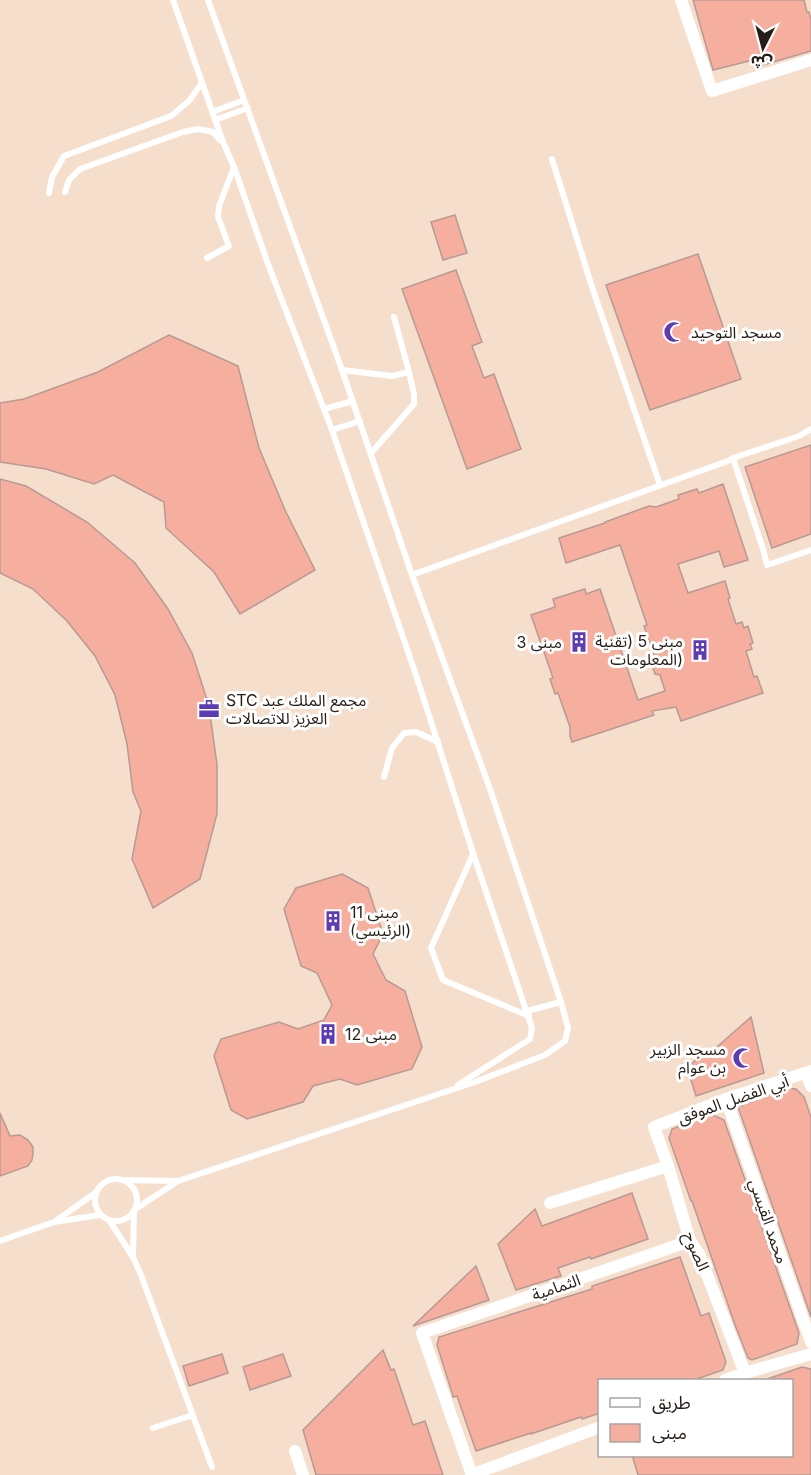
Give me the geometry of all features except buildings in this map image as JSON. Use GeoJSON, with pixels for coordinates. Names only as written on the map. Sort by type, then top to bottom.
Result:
{"type":"FeatureCollection","features":[{"type":"Feature","properties":{"kind":"street"},"geometry":{"type":"LineString","coordinates":[[681,0],[712,91],[811,60]]}},
{"type":"Feature","properties":{"kind":"street"},"geometry":{"type":"LineString","coordinates":[[809,1072],[811,1086]]}},
{"type":"Feature","properties":{"kind":"street","name":"أبي الفضل الموفق"},"geometry":{"type":"LineString","coordinates":[[654,1127],[726,1099],[809,1072]]}},
{"type":"Feature","properties":{"kind":"street","name":"محمد القيسي"},"geometry":{"type":"LineString","coordinates":[[726,1099],[811,1342]]}},
{"type":"Feature","properties":{"kind":"street","name":"الصوح"},"geometry":{"type":"LineString","coordinates":[[654,1127],[690,1241],[699,1254],[745,1373]]}},
{"type":"Feature","properties":{"kind":"street"},"geometry":{"type":"LineString","coordinates":[[550,1203],[668,1166]]}},
{"type":"Feature","properties":{"kind":"street","name":"الثمامية"},"geometry":{"type":"LineString","coordinates":[[471,1475],[422,1334],[690,1241]]}},
{"type":"Feature","properties":{"kind":"street"},"geometry":{"type":"LineString","coordinates":[[728,1379],[811,1354]]}},
{"type":"Feature","properties":{"kind":"street"},"geometry":{"type":"LineString","coordinates":[[471,1475],[598,1428]]}},
{"type":"Feature","properties":{"kind":"street"},"geometry":{"type":"LineString","coordinates":[[295,1451],[303,1475]]}},
{"type":"Feature","properties":{"kind":"lane"},"geometry":{"type":"LineString","coordinates":[[173,0],[268,264],[332,430],[417,678],[532,1028],[530,1039],[450,1090]]}},
{"type":"Feature","properties":{"kind":"lane"},"geometry":{"type":"LineString","coordinates":[[95,1192],[95,1204],[100,1215],[114,1221],[126,1219],[134,1210],[178,1180],[475,1082],[545,1055],[565,1041],[568,1028],[490,789],[412,574],[372,453],[208,0]]}},
{"type":"Feature","properties":{"kind":"lane"},"geometry":{"type":"LineString","coordinates":[[49,193],[52,177],[64,156],[171,116],[189,101],[202,83]]}},
{"type":"Feature","properties":{"kind":"lane"},"geometry":{"type":"LineString","coordinates":[[212,112],[244,100]]}},
{"type":"Feature","properties":{"kind":"lane"},"geometry":{"type":"LineString","coordinates":[[215,120],[248,108]]}},
{"type":"Feature","properties":{"kind":"lane"},"geometry":{"type":"LineString","coordinates":[[65,192],[69,180],[80,169],[183,132],[198,129],[213,132],[223,142]]}},
{"type":"Feature","properties":{"kind":"lane"},"geometry":{"type":"LineString","coordinates":[[552,159],[593,290],[660,485]]}},
{"type":"Feature","properties":{"kind":"lane"},"geometry":{"type":"LineString","coordinates":[[207,258],[229,246],[218,217],[234,167]]}},
{"type":"Feature","properties":{"kind":"lane"},"geometry":{"type":"LineString","coordinates":[[372,453],[414,404],[409,372],[394,317]]}},
{"type":"Feature","properties":{"kind":"lane"},"geometry":{"type":"LineString","coordinates":[[342,370],[392,376],[409,372]]}},
{"type":"Feature","properties":{"kind":"lane"},"geometry":{"type":"LineString","coordinates":[[324,409],[353,401]]}},
{"type":"Feature","properties":{"kind":"lane"},"geometry":{"type":"LineString","coordinates":[[332,430],[360,421]]}},
{"type":"Feature","properties":{"kind":"lane"},"geometry":{"type":"LineString","coordinates":[[412,574],[799,436],[811,429]]}},
{"type":"Feature","properties":{"kind":"lane"},"geometry":{"type":"LineString","coordinates":[[733,458],[767,565],[811,550]]}},
{"type":"Feature","properties":{"kind":"lane"},"geometry":{"type":"LineString","coordinates":[[384,777],[392,748],[405,733],[416,732],[438,742]]}},
{"type":"Feature","properties":{"kind":"lane"},"geometry":{"type":"LineString","coordinates":[[473,853],[430,948],[443,980],[528,1014],[561,1002]]}},
{"type":"Feature","properties":{"kind":"lane"},"geometry":{"type":"LineString","coordinates":[[54,1222],[95,1192],[104,1181],[118,1178],[178,1180]]}},
{"type":"Feature","properties":{"kind":"lane"},"geometry":{"type":"LineString","coordinates":[[125,1180],[131,1184],[137,1197],[134,1210],[133,1257]]}},
{"type":"Feature","properties":{"kind":"lane"},"geometry":{"type":"LineString","coordinates":[[0,1240],[54,1222],[100,1215]]}},
{"type":"Feature","properties":{"kind":"lane"},"geometry":{"type":"LineString","coordinates":[[108,1220],[133,1257],[212,1467]]}},
{"type":"Feature","properties":{"kind":"lane"},"geometry":{"type":"LineString","coordinates":[[153,1428],[193,1415]]}},
{"type":"Feature","properties":{"kind":"place","name":"مسجد التوحيد"},"geometry":{"type":"Point","coordinates":[674,332]}},
{"type":"Feature","properties":{"kind":"place","name":"مبنى 3"},"geometry":{"type":"Point","coordinates":[579,642]}},
{"type":"Feature","properties":{"kind":"place","name":"مبنى 5 (تقنية المعلومات)"},"geometry":{"type":"Point","coordinates":[700,650]}},
{"type":"Feature","properties":{"kind":"place","name":"STC مجمع الملك عبد العزيز للاتصالات"},"geometry":{"type":"Point","coordinates":[209,709]}},
{"type":"Feature","properties":{"kind":"place","name":"مبنى 11 (الرئيسي)"},"geometry":{"type":"Point","coordinates":[333,921]}},
{"type":"Feature","properties":{"kind":"place","name":"مبنى 12"},"geometry":{"type":"Point","coordinates":[328,1034]}},
{"type":"Feature","properties":{"kind":"place","name":"مسجد الزبير بن عوام"},"geometry":{"type":"Point","coordinates":[743,1058]}}]}
